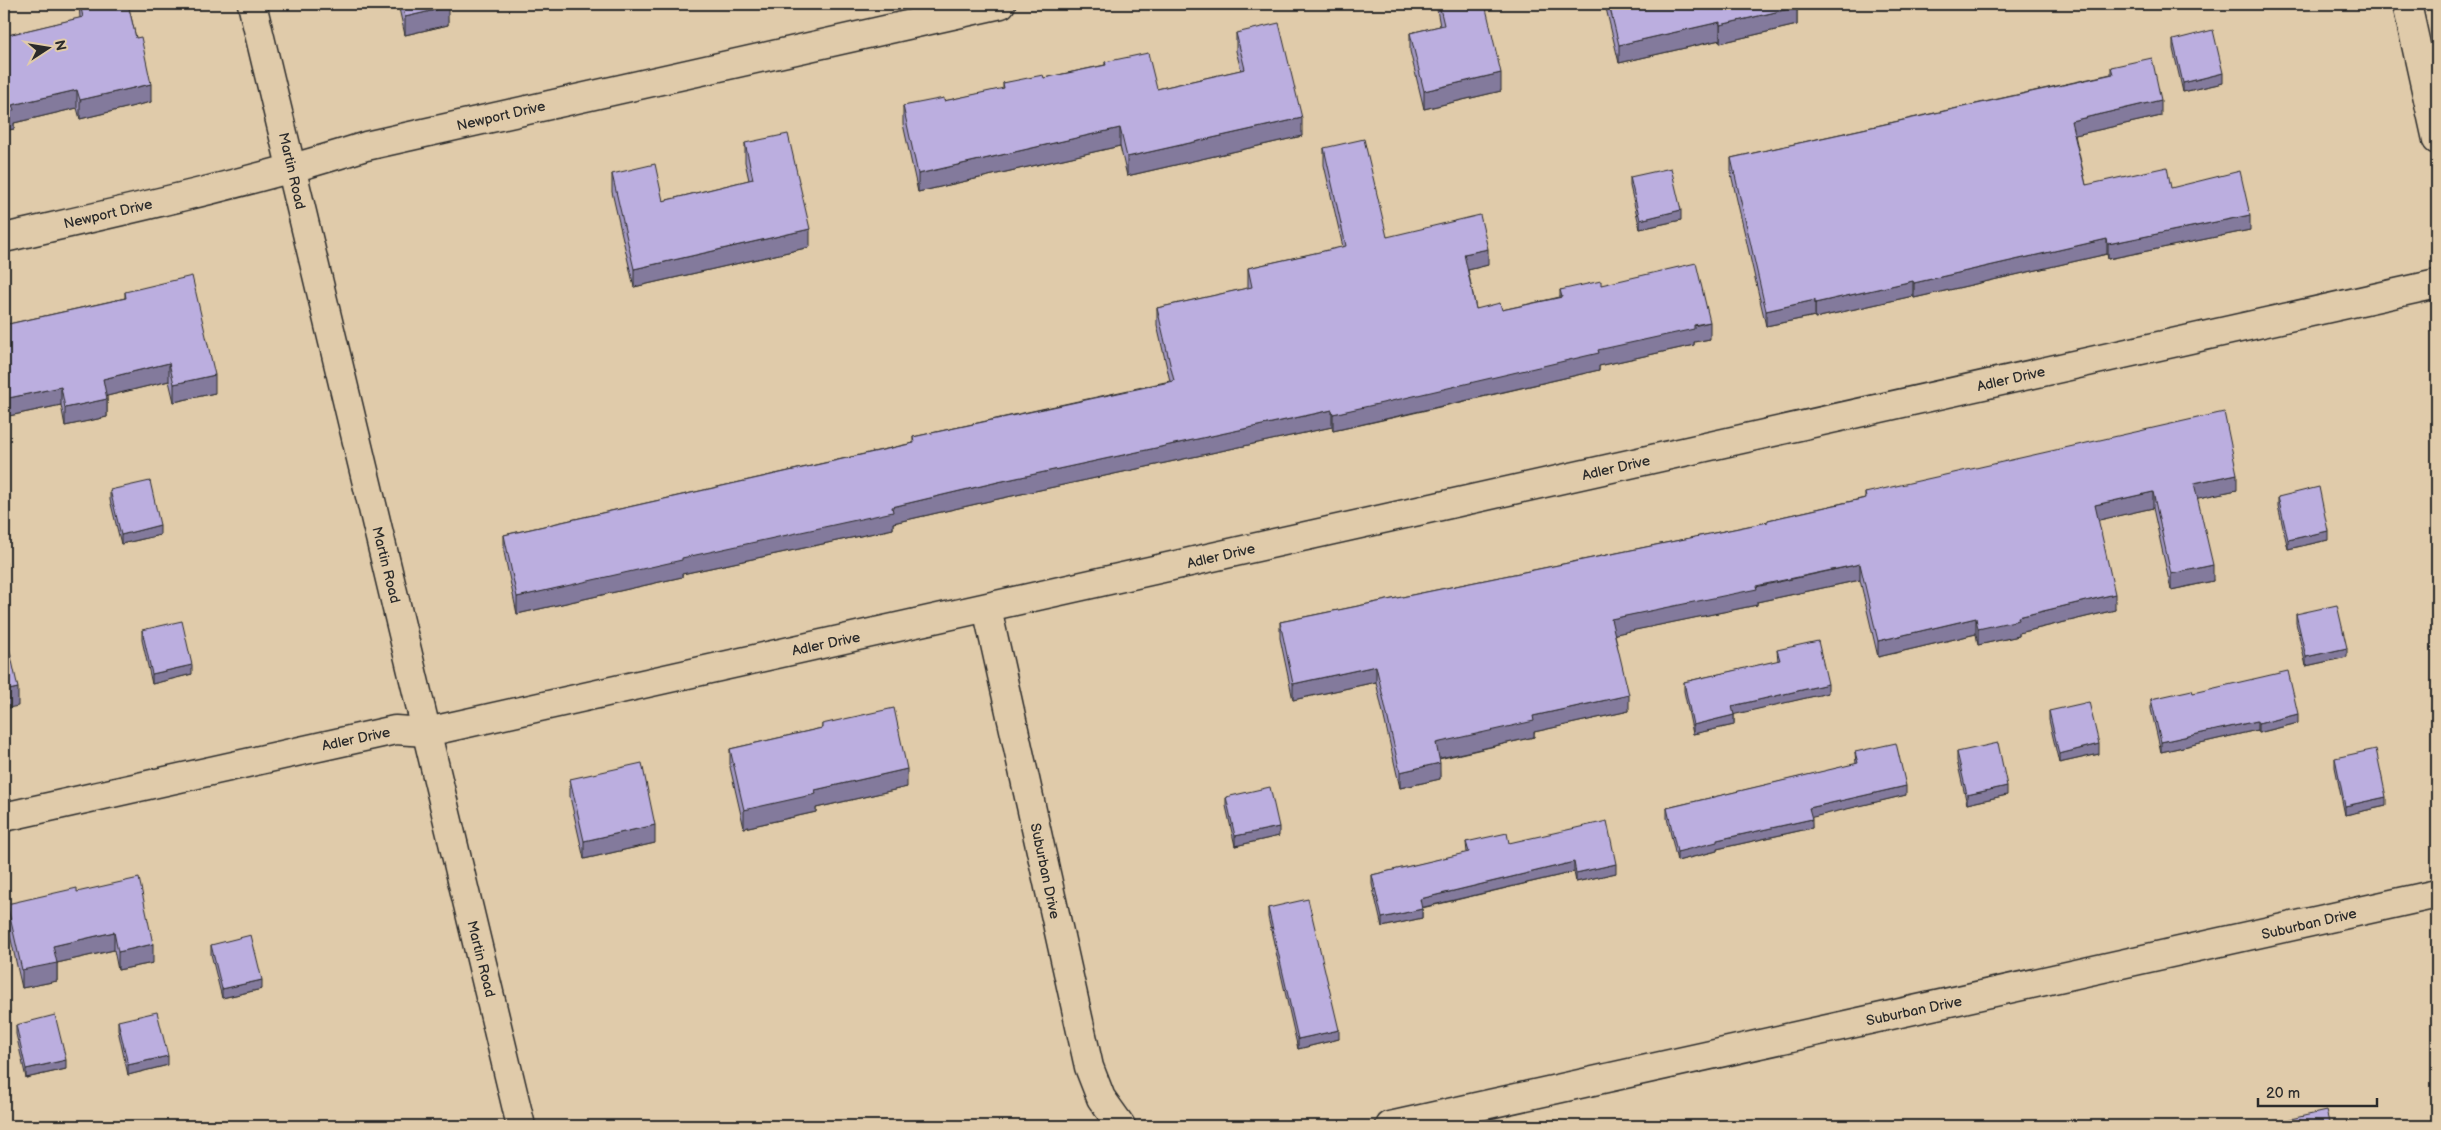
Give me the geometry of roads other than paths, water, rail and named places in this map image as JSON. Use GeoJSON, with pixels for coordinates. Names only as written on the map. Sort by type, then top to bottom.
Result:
{"type":"FeatureCollection","features":[{"type":"Feature","properties":{"kind":"street","name":"Martin Road"},"geometry":{"type":"LineString","coordinates":[[252,4],[522,1126]]}},
{"type":"Feature","properties":{"kind":"street","name":"Newport Drive"},"geometry":{"type":"LineString","coordinates":[[4,238],[202,193],[291,170],[366,146],[1001,4]]}},
{"type":"Feature","properties":{"kind":"street"},"geometry":{"type":"LineString","coordinates":[[2407,4],[2437,140]]}},
{"type":"Feature","properties":{"kind":"street","name":"Adler Drive"},"geometry":{"type":"LineString","coordinates":[[4,817],[395,730],[427,732],[2437,284]]}},
{"type":"Feature","properties":{"kind":"street","name":"Suburban Drive"},"geometry":{"type":"LineString","coordinates":[[987,608],[1089,1067],[1101,1098],[1121,1126]]}},
{"type":"Feature","properties":{"kind":"street","name":"Suburban Drive"},"geometry":{"type":"LineString","coordinates":[[1390,1126],[2437,894]]}}]}
